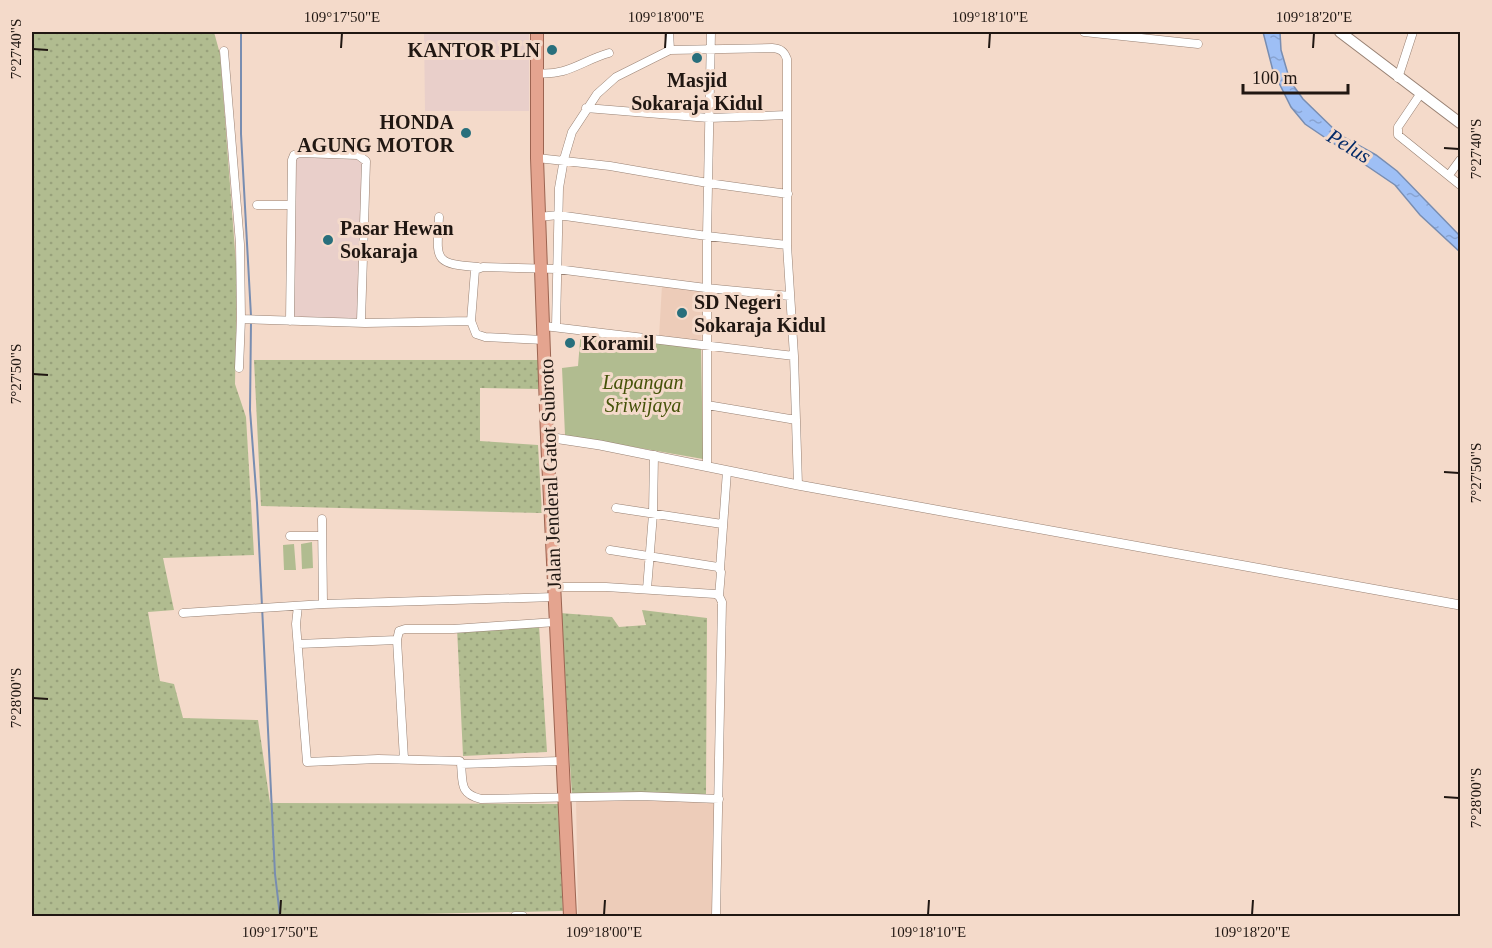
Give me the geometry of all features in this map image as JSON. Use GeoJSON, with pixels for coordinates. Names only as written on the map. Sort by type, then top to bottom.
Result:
{"type":"FeatureCollection","features":[{"type":"Feature","properties":{"kind":"highway","name":"Jalan Jenderal Gatot Subroto"},"geometry":{"type":"LineString","coordinates":[[537,32],[539,217],[542,269],[550,326],[544,340],[547,437],[570,916]]}},
{"type":"Feature","properties":{"kind":"main road"},"geometry":{"type":"LineString","coordinates":[[1340,32],[1398,78],[1461,123]]}},
{"type":"Feature","properties":{"kind":"street"},"geometry":{"type":"LineString","coordinates":[[669,32],[670,50]]}},
{"type":"Feature","properties":{"kind":"street"},"geometry":{"type":"LineString","coordinates":[[707,466],[706,288],[711,32]]}},
{"type":"Feature","properties":{"kind":"street"},"geometry":{"type":"LineString","coordinates":[[1084,32],[1198,44]]}},
{"type":"Feature","properties":{"kind":"street"},"geometry":{"type":"LineString","coordinates":[[1398,78],[1413,32]]}},
{"type":"Feature","properties":{"kind":"street"},"geometry":{"type":"LineString","coordinates":[[794,356],[550,326],[557,269],[559,189],[564,159],[572,132],[586,108],[615,77],[670,50],[772,48],[780,49],[785,53],[787,59],[787,245],[794,356],[798,485]]}},
{"type":"Feature","properties":{"kind":"street"},"geometry":{"type":"LineString","coordinates":[[224,51],[244,319],[238,369]]}},
{"type":"Feature","properties":{"kind":"street"},"geometry":{"type":"LineString","coordinates":[[537,73],[562,73],[591,58],[609,53]]}},
{"type":"Feature","properties":{"kind":"street"},"geometry":{"type":"LineString","coordinates":[[1420,93],[1398,127],[1398,135],[1461,185]]}},
{"type":"Feature","properties":{"kind":"street"},"geometry":{"type":"LineString","coordinates":[[586,108],[709,118],[787,115]]}},
{"type":"Feature","properties":{"kind":"street"},"geometry":{"type":"LineString","coordinates":[[290,321],[292,160],[294,155],[300,153],[358,155],[366,161],[361,321]]}},
{"type":"Feature","properties":{"kind":"street"},"geometry":{"type":"LineString","coordinates":[[537,158],[564,159],[788,194]]}},
{"type":"Feature","properties":{"kind":"street"},"geometry":{"type":"LineString","coordinates":[[1449,176],[1461,159]]}},
{"type":"Feature","properties":{"kind":"street"},"geometry":{"type":"LineString","coordinates":[[257,205],[291,205]]}},
{"type":"Feature","properties":{"kind":"street"},"geometry":{"type":"LineString","coordinates":[[539,217],[558,215],[787,245]]}},
{"type":"Feature","properties":{"kind":"street"},"geometry":{"type":"LineString","coordinates":[[439,217],[437,252],[441,259],[456,266],[557,269],[790,296]]}},
{"type":"Feature","properties":{"kind":"street"},"geometry":{"type":"LineString","coordinates":[[478,267],[474,277],[471,321],[479,336],[544,340]]}},
{"type":"Feature","properties":{"kind":"street"},"geometry":{"type":"LineString","coordinates":[[244,319],[361,321],[365,323],[471,321]]}},
{"type":"Feature","properties":{"kind":"street"},"geometry":{"type":"LineString","coordinates":[[707,405],[796,420]]}},
{"type":"Feature","properties":{"kind":"street"},"geometry":{"type":"LineString","coordinates":[[547,437],[654,455],[798,485],[1461,605]]}},
{"type":"Feature","properties":{"kind":"street"},"geometry":{"type":"LineString","coordinates":[[647,589],[653,514],[654,455]]}},
{"type":"Feature","properties":{"kind":"street"},"geometry":{"type":"LineString","coordinates":[[716,916],[722,602],[719,596],[727,471]]}},
{"type":"Feature","properties":{"kind":"street"},"geometry":{"type":"LineString","coordinates":[[616,508],[722,524]]}},
{"type":"Feature","properties":{"kind":"street"},"geometry":{"type":"LineString","coordinates":[[322,519],[323,604]]}},
{"type":"Feature","properties":{"kind":"street"},"geometry":{"type":"LineString","coordinates":[[290,536],[322,536]]}},
{"type":"Feature","properties":{"kind":"street"},"geometry":{"type":"LineString","coordinates":[[610,550],[720,569]]}},
{"type":"Feature","properties":{"kind":"street"},"geometry":{"type":"LineString","coordinates":[[183,612],[647,589],[719,596]]}},
{"type":"Feature","properties":{"kind":"street"},"geometry":{"type":"LineString","coordinates":[[298,606],[296,624],[307,762],[404,759],[460,761],[461,764],[561,761]]}},
{"type":"Feature","properties":{"kind":"street"},"geometry":{"type":"LineString","coordinates":[[404,759],[397,640],[399,631],[556,622]]}},
{"type":"Feature","properties":{"kind":"street"},"geometry":{"type":"LineString","coordinates":[[298,644],[397,640]]}},
{"type":"Feature","properties":{"kind":"street"},"geometry":{"type":"LineString","coordinates":[[461,764],[464,789],[471,797],[481,799],[641,796],[719,799]]}},
{"type":"Feature","properties":{"kind":"street"},"geometry":{"type":"LineString","coordinates":[[515,916],[524,916]]}},
{"type":"Feature","properties":{"kind":"shaded area"},"geometry":{"type":"Polygon","coordinates":[[[424,32],[529,32],[529,111],[425,111],[424,32]]]}},
{"type":"Feature","properties":{"kind":"shaded area","name":"Pasar Hewan Sokaraja"},"geometry":{"type":"Polygon","coordinates":[[[295,156],[362,159],[361,321],[292,321],[295,156]]]}},
{"type":"Feature","properties":{"kind":"shaded area","name":"SD Negeri Sokaraja Kidul"},"geometry":{"type":"Polygon","coordinates":[[[662,285],[704,288],[701,340],[659,337],[662,285]]]}},
{"type":"Feature","properties":{"kind":"shaded area"},"geometry":{"type":"Polygon","coordinates":[[[576,797],[717,799],[714,916],[578,916],[576,797]]]}},
{"type":"Feature","properties":{"kind":"green space"},"geometry":{"type":"Polygon","coordinates":[[[32,32],[214,32],[220,54],[237,277],[235,384],[246,417],[254,555],[163,558],[174,610],[148,612],[160,681],[174,684],[183,718],[258,720],[270,803],[558,804],[563,911],[322,916],[32,916],[32,32]]]}},
{"type":"Feature","properties":{"kind":"green space","name":"Lapangan Sriwijaya"},"geometry":{"type":"Polygon","coordinates":[[[581,329],[701,347],[703,459],[565,435],[562,368],[578,366],[581,329]]]}},
{"type":"Feature","properties":{"kind":"green space"},"geometry":{"type":"Polygon","coordinates":[[[254,360],[538,360],[538,389],[480,388],[480,441],[538,445],[542,513],[261,506],[254,360]]]}},
{"type":"Feature","properties":{"kind":"green space"},"geometry":{"type":"Polygon","coordinates":[[[312,542],[313,568],[302,569],[301,544],[312,542]]]}},
{"type":"Feature","properties":{"kind":"green space"},"geometry":{"type":"Polygon","coordinates":[[[294,544],[296,570],[284,570],[283,545],[294,544]]]}},
{"type":"Feature","properties":{"kind":"green space"},"geometry":{"type":"Polygon","coordinates":[[[642,610],[707,618],[706,794],[572,795],[560,613],[612,617],[619,627],[646,625],[642,610]]]}},
{"type":"Feature","properties":{"kind":"green space"},"geometry":{"type":"Polygon","coordinates":[[[539,625],[547,752],[463,756],[457,628],[539,625]]]}},
{"type":"Feature","properties":{"kind":"water","name":"Pelus"},"geometry":{"type":"Polygon","coordinates":[[[1263,32],[1280,32],[1281,50],[1290,81],[1303,99],[1340,135],[1376,155],[1397,171],[1460,236],[1460,252],[1420,215],[1395,185],[1305,124],[1291,107],[1273,71],[1263,32]]]}},
{"type":"Feature","properties":{"kind":"waterway"},"geometry":{"type":"LineString","coordinates":[[241,32],[241,134],[251,316]]}},
{"type":"Feature","properties":{"kind":"waterway"},"geometry":{"type":"LineString","coordinates":[[251,322],[250,410],[257,503],[275,874],[280,916]]}},
{"type":"Feature","properties":{"kind":"place","name":"KANTOR PLN"},"geometry":{"type":"Point","coordinates":[552,50]}},
{"type":"Feature","properties":{"kind":"place","name":"Masjid Sokaraja Kidul"},"geometry":{"type":"Point","coordinates":[697,58]}},
{"type":"Feature","properties":{"kind":"place","name":"HONDA AGUNG MOTOR"},"geometry":{"type":"Point","coordinates":[466,133]}},
{"type":"Feature","properties":{"kind":"place","name":"Pasar Hewan Sokaraja"},"geometry":{"type":"Point","coordinates":[328,240]}},
{"type":"Feature","properties":{"kind":"place","name":"SD Negeri Sokaraja Kidul"},"geometry":{"type":"Point","coordinates":[682,313]}},
{"type":"Feature","properties":{"kind":"place","name":"Koramil"},"geometry":{"type":"Point","coordinates":[570,343]}}]}
